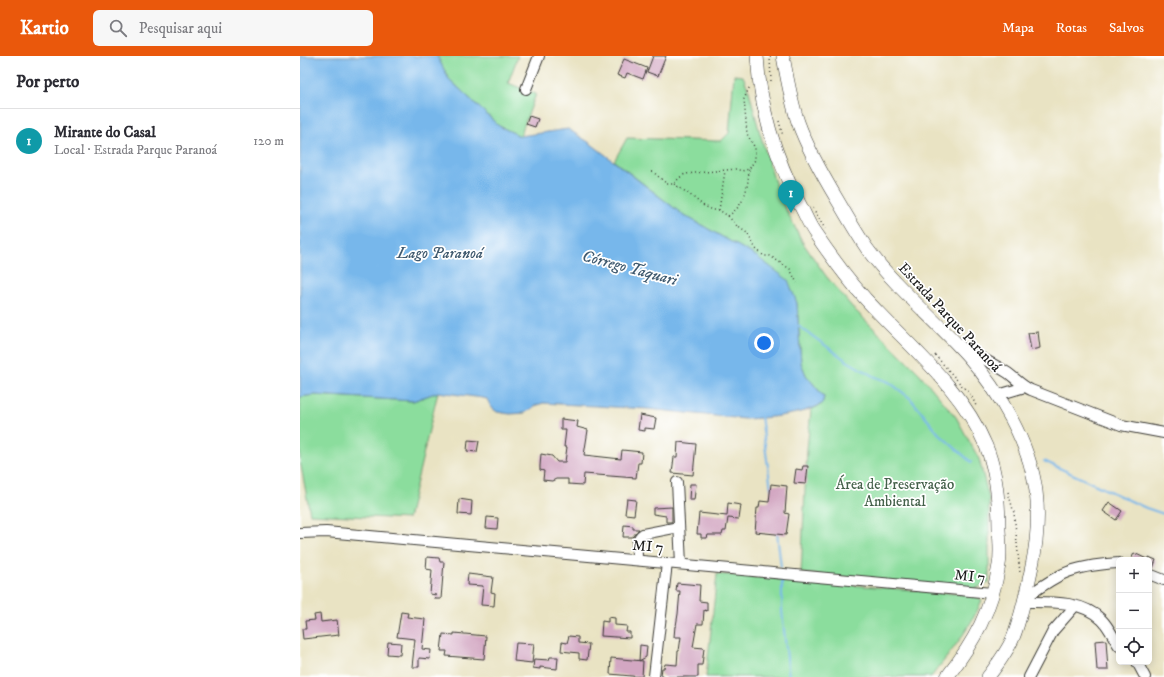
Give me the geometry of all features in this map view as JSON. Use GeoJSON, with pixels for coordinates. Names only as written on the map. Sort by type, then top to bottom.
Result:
{"type":"FeatureCollection","features":[{"type":"Feature","properties":{"kind":"main road"},"geometry":{"type":"LineString","coordinates":[[757,56],[758,80],[771,134],[780,163],[814,232],[876,311],[921,355],[966,408],[986,447],[1002,488],[999,565],[992,593],[980,628],[947,677]]}},
{"type":"Feature","properties":{"kind":"main road","name":"Estrada Parque Paranoá"},"geometry":{"type":"LineString","coordinates":[[783,56],[788,86],[798,122],[814,158],[857,234],[881,265],[985,376],[1008,413],[1026,452],[1036,490],[1037,509],[1034,557],[1025,599],[1013,638],[988,677]]}},
{"type":"Feature","properties":{"kind":"street"},"geometry":{"type":"LineString","coordinates":[[526,89],[539,56]]}},
{"type":"Feature","properties":{"kind":"street"},"geometry":{"type":"LineString","coordinates":[[961,349],[995,364],[1024,387],[1121,424],[1164,433]]}},
{"type":"Feature","properties":{"kind":"street"},"geometry":{"type":"LineString","coordinates":[[998,395],[1024,387]]}},
{"type":"Feature","properties":{"kind":"street"},"geometry":{"type":"LineString","coordinates":[[677,482],[681,564]]}},
{"type":"Feature","properties":{"kind":"street"},"geometry":{"type":"LineString","coordinates":[[637,560],[637,541],[639,536],[679,527]]}},
{"type":"Feature","properties":{"kind":"street","name":"MI 7"},"geometry":{"type":"LineString","coordinates":[[300,533],[326,532],[992,593]]}},
{"type":"Feature","properties":{"kind":"street"},"geometry":{"type":"LineString","coordinates":[[654,676],[667,563]]}},
{"type":"Feature","properties":{"kind":"street"},"geometry":{"type":"LineString","coordinates":[[1025,599],[1056,578],[1071,570],[1116,564]]}},
{"type":"Feature","properties":{"kind":"street"},"geometry":{"type":"LineString","coordinates":[[1152,575],[1164,580]]}},
{"type":"Feature","properties":{"kind":"street"},"geometry":{"type":"LineString","coordinates":[[1025,599],[1069,604],[1092,612],[1101,619],[1116,642]]}},
{"type":"Feature","properties":{"kind":"street"},"geometry":{"type":"LineString","coordinates":[[1029,677],[1053,631],[1075,606]]}},
{"type":"Feature","properties":{"kind":"street"},"geometry":{"type":"LineString","coordinates":[[1138,665],[1144,677]]}},
{"type":"Feature","properties":{"kind":"path"},"geometry":{"type":"LineString","coordinates":[[770,56],[771,86]]}},
{"type":"Feature","properties":{"kind":"path"},"geometry":{"type":"LineString","coordinates":[[728,216],[733,213],[745,196],[748,188],[749,170],[754,160],[755,148],[747,134],[744,99],[748,88],[752,83],[758,80]]}},
{"type":"Feature","properties":{"kind":"path"},"geometry":{"type":"LineString","coordinates":[[777,116],[784,139]]}},
{"type":"Feature","properties":{"kind":"path"},"geometry":{"type":"LineString","coordinates":[[674,184],[678,178],[685,174],[749,170]]}},
{"type":"Feature","properties":{"kind":"path"},"geometry":{"type":"LineString","coordinates":[[652,171],[667,184],[674,184],[690,194],[704,206],[713,210],[719,210],[728,216],[737,226],[747,233],[756,249],[764,256],[770,256],[790,269],[797,283]]}},
{"type":"Feature","properties":{"kind":"path"},"geometry":{"type":"LineString","coordinates":[[719,210],[725,171]]}},
{"type":"Feature","properties":{"kind":"path"},"geometry":{"type":"LineString","coordinates":[[810,202],[825,229]]}},
{"type":"Feature","properties":{"kind":"path"},"geometry":{"type":"LineString","coordinates":[[933,353],[972,397],[979,411]]}},
{"type":"Feature","properties":{"kind":"path"},"geometry":{"type":"LineString","coordinates":[[1002,488],[1014,513],[1020,573]]}},
{"type":"Feature","properties":{"kind":"green space"},"geometry":{"type":"Polygon","coordinates":[[[437,56],[518,56],[508,83],[536,94],[520,136],[499,126],[449,79],[437,56]]]}},
{"type":"Feature","properties":{"kind":"green space","name":"Área de Preservação Ambiental"},"geometry":{"type":"Polygon","coordinates":[[[734,75],[743,76],[749,91],[779,196],[803,243],[826,276],[853,308],[919,373],[956,417],[979,459],[989,498],[989,582],[971,591],[801,573],[807,449],[811,410],[822,404],[824,397],[806,375],[801,363],[797,303],[756,256],[682,214],[614,161],[627,138],[721,141],[729,133],[734,75]]]}},
{"type":"Feature","properties":{"kind":"green space"},"geometry":{"type":"Polygon","coordinates":[[[438,392],[408,519],[310,514],[300,461],[300,397],[314,395],[413,401],[438,392]]]}},
{"type":"Feature","properties":{"kind":"green space"},"geometry":{"type":"Polygon","coordinates":[[[717,574],[973,595],[982,600],[966,630],[931,677],[706,677],[717,574]]]}},
{"type":"Feature","properties":{"kind":"water","name":"Lago Paranoá"},"geometry":{"type":"Polygon","coordinates":[[[300,56],[437,56],[449,79],[499,126],[520,136],[568,129],[590,143],[682,214],[756,256],[788,280],[797,303],[801,363],[806,375],[824,397],[822,404],[805,411],[795,413],[774,417],[745,419],[648,409],[543,403],[535,406],[525,413],[510,414],[497,412],[491,407],[487,399],[438,392],[413,401],[314,395],[300,397],[300,56]]]}},
{"type":"Feature","properties":{"kind":"building"},"geometry":{"type":"Polygon","coordinates":[[[653,56],[666,56],[658,76],[647,72],[653,56]]]}},
{"type":"Feature","properties":{"kind":"building"},"geometry":{"type":"Polygon","coordinates":[[[624,59],[647,68],[643,79],[627,73],[625,78],[617,75],[624,59]]]}},
{"type":"Feature","properties":{"kind":"building"},"geometry":{"type":"Polygon","coordinates":[[[529,116],[538,119],[535,127],[526,124],[529,116]]]}},
{"type":"Feature","properties":{"kind":"building"},"geometry":{"type":"Polygon","coordinates":[[[1038,332],[1040,348],[1031,350],[1028,333],[1038,332]]]}},
{"type":"Feature","properties":{"kind":"building"},"geometry":{"type":"Polygon","coordinates":[[[640,415],[656,418],[654,429],[645,428],[645,431],[638,430],[640,415]]]}},
{"type":"Feature","properties":{"kind":"building"},"geometry":{"type":"Polygon","coordinates":[[[561,419],[578,421],[577,427],[588,430],[584,455],[621,459],[622,450],[642,452],[641,463],[638,463],[636,478],[584,474],[583,485],[568,484],[568,479],[556,479],[552,481],[543,480],[544,471],[540,470],[541,454],[552,456],[557,462],[565,462],[567,447],[564,447],[566,430],[561,430],[561,419]]]}},
{"type":"Feature","properties":{"kind":"building"},"geometry":{"type":"Polygon","coordinates":[[[468,440],[479,441],[477,452],[467,451],[468,440]]]}},
{"type":"Feature","properties":{"kind":"building"},"geometry":{"type":"Polygon","coordinates":[[[678,442],[696,444],[693,475],[672,473],[674,457],[677,457],[678,442]]]}},
{"type":"Feature","properties":{"kind":"building"},"geometry":{"type":"Polygon","coordinates":[[[803,466],[808,466],[806,484],[794,483],[796,469],[802,470],[803,466]]]}},
{"type":"Feature","properties":{"kind":"building"},"geometry":{"type":"Polygon","coordinates":[[[690,484],[696,484],[694,500],[689,500],[690,484]]]}},
{"type":"Feature","properties":{"kind":"building"},"geometry":{"type":"Polygon","coordinates":[[[771,484],[787,486],[785,513],[789,514],[786,535],[755,532],[757,508],[759,508],[760,501],[769,502],[771,484]]]}},
{"type":"Feature","properties":{"kind":"building"},"geometry":{"type":"Polygon","coordinates":[[[459,499],[472,501],[471,515],[458,514],[459,499]]]}},
{"type":"Feature","properties":{"kind":"building"},"geometry":{"type":"Polygon","coordinates":[[[627,499],[636,500],[634,515],[625,514],[627,499]]]}},
{"type":"Feature","properties":{"kind":"building"},"geometry":{"type":"Polygon","coordinates":[[[1109,502],[1122,511],[1116,520],[1103,511],[1109,502]]]}},
{"type":"Feature","properties":{"kind":"building"},"geometry":{"type":"Polygon","coordinates":[[[728,503],[741,505],[739,519],[728,518],[726,531],[723,531],[722,535],[708,535],[707,538],[701,538],[701,534],[697,534],[699,513],[727,516],[728,503]]]}},
{"type":"Feature","properties":{"kind":"building"},"geometry":{"type":"Polygon","coordinates":[[[672,507],[672,522],[666,522],[666,516],[653,514],[653,508],[672,507]]]}},
{"type":"Feature","properties":{"kind":"building"},"geometry":{"type":"Polygon","coordinates":[[[487,517],[498,518],[497,529],[486,528],[487,517]]]}},
{"type":"Feature","properties":{"kind":"building"},"geometry":{"type":"Polygon","coordinates":[[[624,525],[633,526],[633,529],[639,529],[632,537],[623,537],[624,525]]]}},
{"type":"Feature","properties":{"kind":"building"},"geometry":{"type":"Polygon","coordinates":[[[1134,553],[1143,557],[1132,557],[1134,553]]]}},
{"type":"Feature","properties":{"kind":"building"},"geometry":{"type":"Polygon","coordinates":[[[427,557],[439,558],[440,562],[444,562],[441,599],[435,599],[436,595],[430,594],[432,570],[426,569],[427,557]]]}},
{"type":"Feature","properties":{"kind":"building"},"geometry":{"type":"Polygon","coordinates":[[[1152,558],[1156,560],[1152,568],[1152,558]]]}},
{"type":"Feature","properties":{"kind":"building"},"geometry":{"type":"Polygon","coordinates":[[[468,574],[493,577],[491,592],[495,593],[494,606],[481,605],[483,586],[467,585],[468,574]]]}},
{"type":"Feature","properties":{"kind":"building"},"geometry":{"type":"Polygon","coordinates":[[[677,583],[700,585],[699,601],[707,602],[707,611],[704,610],[703,624],[697,624],[693,647],[704,648],[702,665],[698,665],[698,677],[663,677],[663,675],[661,675],[662,668],[664,668],[665,664],[677,665],[681,637],[674,637],[680,591],[676,591],[677,583]]]}},
{"type":"Feature","properties":{"kind":"building"},"geometry":{"type":"Polygon","coordinates":[[[401,612],[408,613],[407,617],[425,619],[422,649],[431,650],[430,659],[419,658],[419,667],[412,667],[415,639],[397,637],[401,612]]]}},
{"type":"Feature","properties":{"kind":"building"},"geometry":{"type":"Polygon","coordinates":[[[320,614],[321,622],[337,620],[339,635],[303,639],[302,629],[306,629],[305,621],[315,620],[314,615],[320,614]]]}},
{"type":"Feature","properties":{"kind":"building"},"geometry":{"type":"Polygon","coordinates":[[[608,617],[615,618],[615,625],[627,626],[626,632],[630,632],[630,638],[601,636],[602,621],[608,622],[608,617]]]}},
{"type":"Feature","properties":{"kind":"building"},"geometry":{"type":"Polygon","coordinates":[[[454,633],[486,636],[484,659],[446,656],[447,651],[441,651],[443,634],[454,635],[454,633]]]}},
{"type":"Feature","properties":{"kind":"building"},"geometry":{"type":"Polygon","coordinates":[[[569,636],[578,637],[578,643],[589,644],[587,660],[579,659],[579,653],[561,651],[562,642],[567,643],[569,636]]]}},
{"type":"Feature","properties":{"kind":"building"},"geometry":{"type":"Polygon","coordinates":[[[1106,640],[1108,670],[1097,670],[1095,641],[1106,640]]]}},
{"type":"Feature","properties":{"kind":"building"},"geometry":{"type":"Polygon","coordinates":[[[388,642],[401,643],[400,655],[387,654],[388,642]]]}},
{"type":"Feature","properties":{"kind":"building"},"geometry":{"type":"Polygon","coordinates":[[[516,643],[534,644],[532,663],[514,661],[516,643]]]}},
{"type":"Feature","properties":{"kind":"building"},"geometry":{"type":"Polygon","coordinates":[[[640,645],[647,646],[646,657],[639,661],[640,645]]]}},
{"type":"Feature","properties":{"kind":"building"},"geometry":{"type":"Polygon","coordinates":[[[550,657],[558,657],[557,669],[540,667],[540,669],[533,668],[534,659],[549,660],[550,657]]]}},
{"type":"Feature","properties":{"kind":"building"},"geometry":{"type":"Polygon","coordinates":[[[611,658],[643,661],[642,677],[610,674],[611,658]]]}},
{"type":"Feature","properties":{"kind":"waterway","name":"Córrego Taquari"},"geometry":{"type":"LineString","coordinates":[[797,325],[847,361],[873,376],[889,382],[910,398],[939,434],[971,462]]}},
{"type":"Feature","properties":{"kind":"waterway"},"geometry":{"type":"LineString","coordinates":[[761,416],[771,489]]}},
{"type":"Feature","properties":{"kind":"waterway","name":"Córrego Taquari"},"geometry":{"type":"LineString","coordinates":[[1044,461],[1146,508],[1164,514]]}},
{"type":"Feature","properties":{"kind":"waterway"},"geometry":{"type":"LineString","coordinates":[[777,533],[781,567]]}},
{"type":"Feature","properties":{"kind":"waterway"},"geometry":{"type":"LineString","coordinates":[[782,579],[782,611],[789,677]]}},
{"type":"Feature","properties":{"kind":"place","name":"Mirante do Casal"},"geometry":{"type":"Point","coordinates":[791,213]}}]}
